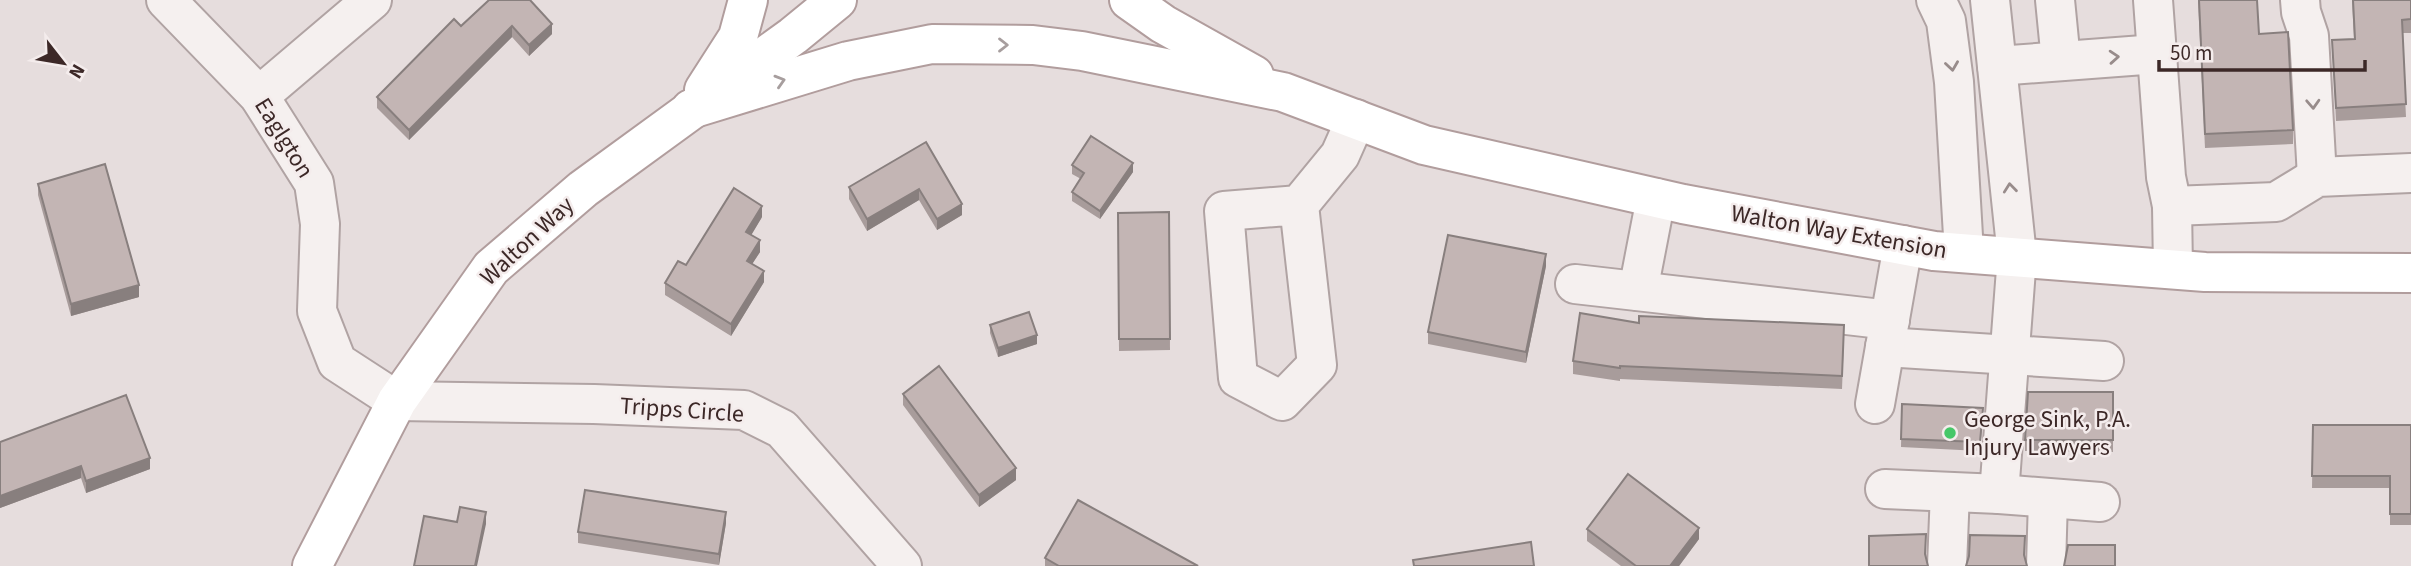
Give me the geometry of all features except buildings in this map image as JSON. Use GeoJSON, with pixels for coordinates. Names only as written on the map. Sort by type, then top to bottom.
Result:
{"type":"FeatureCollection","features":[{"type":"Feature","properties":{"kind":"main road"},"geometry":{"type":"LineString","coordinates":[[691,109],[738,37],[748,0]]}},
{"type":"Feature","properties":{"kind":"main road","name":"Walton Way"},"geometry":{"type":"LineString","coordinates":[[312,566],[397,401],[491,268],[583,189],[793,36],[837,0]]}},
{"type":"Feature","properties":{"kind":"main road"},"geometry":{"type":"LineString","coordinates":[[1129,0],[1163,24],[1283,92]]}},
{"type":"Feature","properties":{"kind":"main road"},"geometry":{"type":"LineString","coordinates":[[691,109],[848,61],[932,44],[1032,45],[1082,51],[1283,92]]}},
{"type":"Feature","properties":{"kind":"main road","name":"Walton Way Extension"},"geometry":{"type":"LineString","coordinates":[[1283,92],[1424,145],[1656,198],[1903,245],[1964,253],[2205,272],[2411,273]]}},
{"type":"Feature","properties":{"kind":"street","name":"Eaglgton"},"geometry":{"type":"LineString","coordinates":[[166,0],[260,96],[314,183],[320,224],[317,311],[337,362],[397,401]]}},
{"type":"Feature","properties":{"kind":"street"},"geometry":{"type":"LineString","coordinates":[[260,96],[372,0]]}},
{"type":"Feature","properties":{"kind":"street"},"geometry":{"type":"LineString","coordinates":[[1936,0],[1946,21],[1954,82],[1964,253]]}},
{"type":"Feature","properties":{"kind":"street"},"geometry":{"type":"LineString","coordinates":[[1990,0],[2017,256],[1999,494]]}},
{"type":"Feature","properties":{"kind":"street"},"geometry":{"type":"LineString","coordinates":[[2055,0],[2061,61]]}},
{"type":"Feature","properties":{"kind":"street"},"geometry":{"type":"LineString","coordinates":[[2153,0],[2166,177],[2172,206],[2173,269]]}},
{"type":"Feature","properties":{"kind":"street"},"geometry":{"type":"LineString","coordinates":[[2305,18],[2316,177]]}},
{"type":"Feature","properties":{"kind":"street"},"geometry":{"type":"LineString","coordinates":[[1997,66],[2157,54]]}},
{"type":"Feature","properties":{"kind":"street"},"geometry":{"type":"LineString","coordinates":[[1299,205],[1224,211],[1238,378],[1282,401],[1317,365],[1299,205],[1340,155],[1356,119]]}},
{"type":"Feature","properties":{"kind":"street"},"geometry":{"type":"LineString","coordinates":[[2172,206],[2276,202],[2316,177],[2411,173]]}},
{"type":"Feature","properties":{"kind":"street"},"geometry":{"type":"LineString","coordinates":[[1638,291],[1656,198]]}},
{"type":"Feature","properties":{"kind":"street"},"geometry":{"type":"LineString","coordinates":[[1875,404],[1903,245]]}},
{"type":"Feature","properties":{"kind":"street"},"geometry":{"type":"LineString","coordinates":[[1575,284],[1638,291],[2010,354],[2104,361]]}},
{"type":"Feature","properties":{"kind":"street","name":"Tripps Circle"},"geometry":{"type":"LineString","coordinates":[[397,401],[594,404],[744,410],[782,429],[902,566]]}},
{"type":"Feature","properties":{"kind":"street"},"geometry":{"type":"LineString","coordinates":[[1885,489],[2101,502]]}},
{"type":"Feature","properties":{"kind":"street"},"geometry":{"type":"LineString","coordinates":[[1947,566],[1950,492]]}},
{"type":"Feature","properties":{"kind":"street"},"geometry":{"type":"LineString","coordinates":[[2046,566],[2048,499]]}},
{"type":"Feature","properties":{"kind":"place","name":"George Sink, P.A. Injury Lawyers"},"geometry":{"type":"Point","coordinates":[1950,433]}}]}
